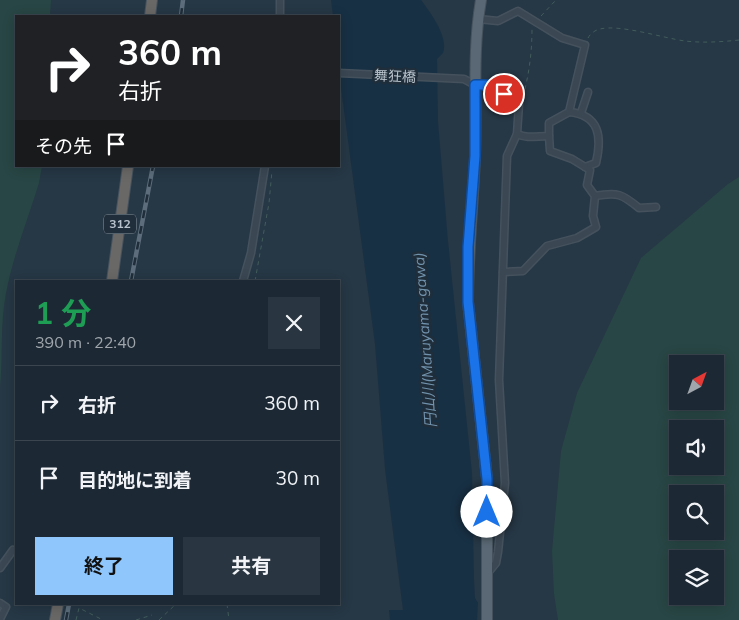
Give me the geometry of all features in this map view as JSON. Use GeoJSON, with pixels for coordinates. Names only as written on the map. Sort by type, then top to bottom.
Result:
{"type":"FeatureCollection","features":[{"type":"Feature","properties":{"kind":"highway"},"geometry":{"type":"LineString","coordinates":[[150,15],[152,0]]}},
{"type":"Feature","properties":{"kind":"highway","name":"312"},"geometry":{"type":"LineString","coordinates":[[112,280],[128,167]]}},
{"type":"Feature","properties":{"kind":"highway"},"geometry":{"type":"LineString","coordinates":[[55,620],[58,605]]}},
{"type":"Feature","properties":{"kind":"main road"},"geometry":{"type":"LineString","coordinates":[[481,0],[476,39],[475,156],[468,247],[468,293],[487,479],[487,620]]}},
{"type":"Feature","properties":{"kind":"street"},"geometry":{"type":"LineString","coordinates":[[280,0],[280,15]]}},
{"type":"Feature","properties":{"kind":"street"},"geometry":{"type":"LineString","coordinates":[[478,19],[498,22],[518,11],[562,38],[584,45],[569,112]]}},
{"type":"Feature","properties":{"kind":"street","name":"舞狂橋"},"geometry":{"type":"LineString","coordinates":[[340,73],[464,79],[475,85],[488,85],[520,104]]}},
{"type":"Feature","properties":{"kind":"street"},"geometry":{"type":"LineString","coordinates":[[581,113],[588,92]]}},
{"type":"Feature","properties":{"kind":"street"},"geometry":{"type":"LineString","coordinates":[[487,575],[496,563],[505,483],[499,380],[507,156],[516,134],[520,104]]}},
{"type":"Feature","properties":{"kind":"street"},"geometry":{"type":"LineString","coordinates":[[503,272],[523,271],[548,246],[577,238],[596,227],[593,216],[595,196],[587,185],[590,170],[585,167],[572,159],[550,151],[549,123],[569,112],[581,113],[593,123],[598,134],[599,150],[596,163],[585,167]]}},
{"type":"Feature","properties":{"kind":"street"},"geometry":{"type":"LineString","coordinates":[[516,134],[526,138],[549,136]]}},
{"type":"Feature","properties":{"kind":"street"},"geometry":{"type":"LineString","coordinates":[[243,280],[266,167]]}},
{"type":"Feature","properties":{"kind":"street"},"geometry":{"type":"LineString","coordinates":[[595,196],[610,194],[624,196],[639,208],[656,207]]}},
{"type":"Feature","properties":{"kind":"street"},"geometry":{"type":"LineString","coordinates":[[0,568],[13,550],[15,551]]}},
{"type":"Feature","properties":{"kind":"street"},"geometry":{"type":"LineString","coordinates":[[0,603],[6,607],[0,619]]}},
{"type":"Feature","properties":{"kind":"path"},"geometry":{"type":"LineString","coordinates":[[520,104],[529,74],[532,51],[532,26],[556,0]]}},
{"type":"Feature","properties":{"kind":"path"},"geometry":{"type":"LineString","coordinates":[[584,45],[589,35],[600,29],[616,28],[686,41],[721,42],[739,40]]}},
{"type":"Feature","properties":{"kind":"path"},"geometry":{"type":"LineString","coordinates":[[255,280],[269,203],[272,167]]}},
{"type":"Feature","properties":{"kind":"path"},"geometry":{"type":"LineString","coordinates":[[76,620],[80,605]]}},
{"type":"Feature","properties":{"kind":"path"},"geometry":{"type":"LineString","coordinates":[[159,620],[175,605]]}},
{"type":"Feature","properties":{"kind":"path"},"geometry":{"type":"LineString","coordinates":[[227,605],[229,620]]}},
{"type":"Feature","properties":{"kind":"path"},"geometry":{"type":"LineString","coordinates":[[79,608],[103,620]]}},
{"type":"Feature","properties":{"kind":"path"},"geometry":{"type":"LineString","coordinates":[[136,620],[152,615]]}},
{"type":"Feature","properties":{"kind":"green space"},"geometry":{"type":"Polygon","coordinates":[[[0,0],[51,0],[50,15],[15,15],[15,167],[42,167],[39,183],[17,251],[6,293],[0,389],[0,0]]]}},
{"type":"Feature","properties":{"kind":"green space"},"geometry":{"type":"Polygon","coordinates":[[[739,177],[739,620],[558,620],[554,594],[552,551],[561,451],[577,393],[641,258],[728,184],[739,177]]]}},
{"type":"Feature","properties":{"kind":"water","name":"円山川(Maruyama-gawa)"},"geometry":{"type":"Polygon","coordinates":[[[331,0],[421,0],[438,25],[443,40],[443,53],[437,59],[438,121],[448,241],[472,473],[474,579],[475,598],[478,603],[477,620],[390,620],[389,610],[403,610],[385,469],[375,344],[340,81],[340,15],[333,15],[331,0]]]}},
{"type":"Feature","properties":{"kind":"railway"},"geometry":{"type":"LineString","coordinates":[[181,15],[183,0]]}},
{"type":"Feature","properties":{"kind":"railway"},"geometry":{"type":"LineString","coordinates":[[131,280],[153,167]]}},
{"type":"Feature","properties":{"kind":"railway"},"geometry":{"type":"LineString","coordinates":[[66,620],[69,605]]}},
{"type":"Feature","properties":{"kind":"route"},"geometry":{"type":"LineString","coordinates":[[487,512],[487,479],[478,377],[468,302],[468,247],[475,156],[475,85],[488,85],[504,94]]}}]}
